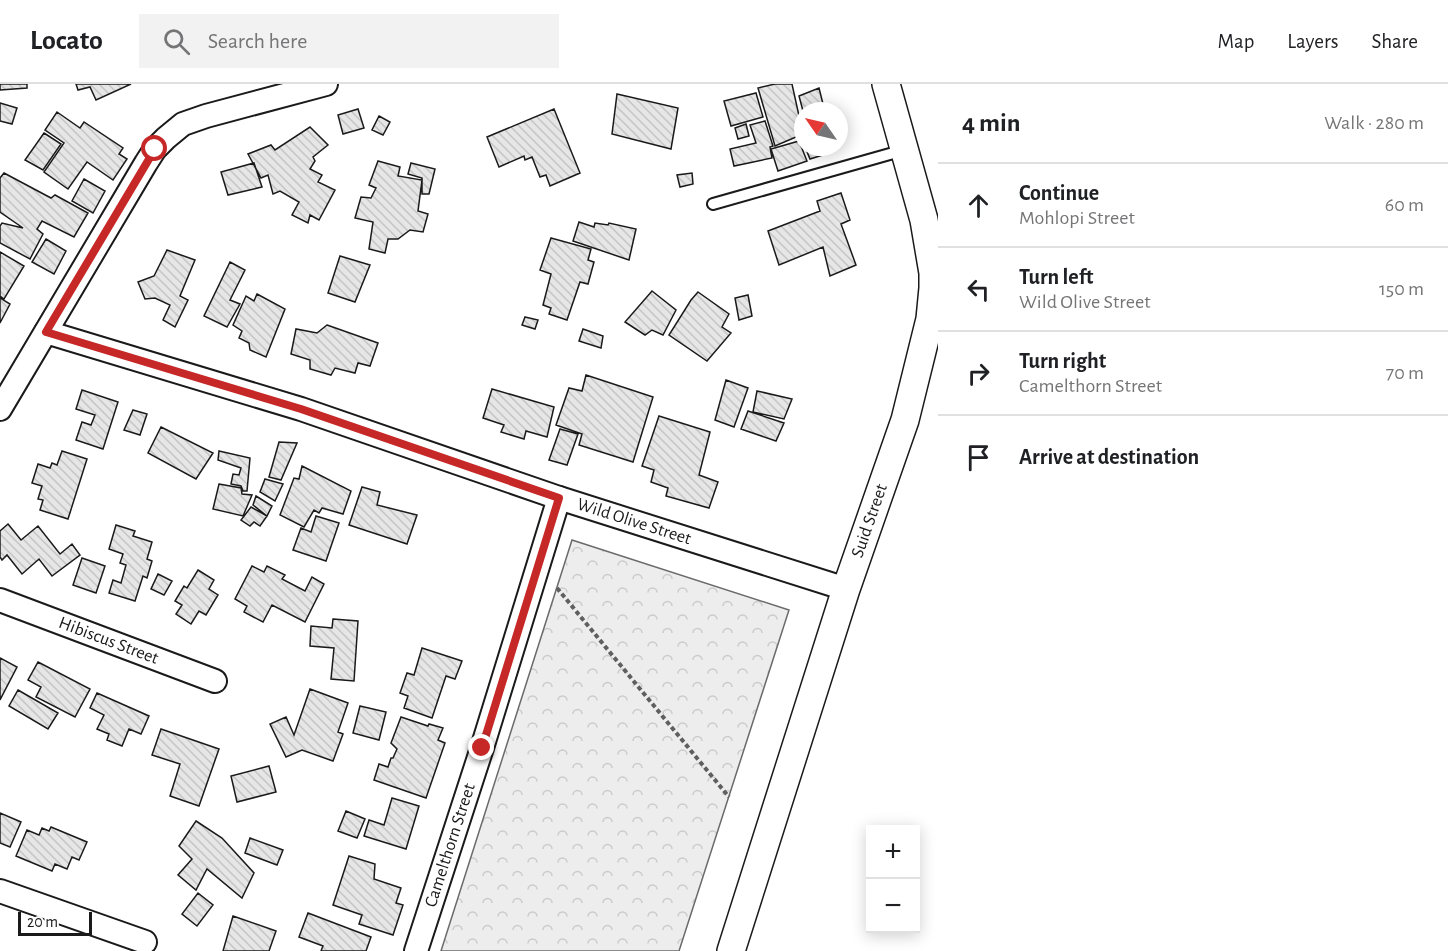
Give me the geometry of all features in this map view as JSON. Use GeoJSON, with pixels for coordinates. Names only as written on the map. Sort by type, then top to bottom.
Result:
{"type":"FeatureCollection","features":[{"type":"Feature","properties":{"kind":"street"},"geometry":{"type":"LineString","coordinates":[[0,409],[146,162],[166,138],[183,124],[206,116],[326,84]]}},
{"type":"Feature","properties":{"kind":"street","name":"Suid Street"},"geometry":{"type":"LineString","coordinates":[[731,951],[846,589],[905,420],[930,319],[933,288],[932,262],[924,220],[886,84]]}},
{"type":"Feature","properties":{"kind":"street","name":"Wild Olive Street"},"geometry":{"type":"LineString","coordinates":[[46,332],[301,409],[559,498],[846,589]]}},
{"type":"Feature","properties":{"kind":"street","name":"Camelthorn Street"},"geometry":{"type":"LineString","coordinates":[[416,951],[486,736],[559,498]]}},
{"type":"Feature","properties":{"kind":"street","name":"Hibiscus Street"},"geometry":{"type":"LineString","coordinates":[[0,600],[215,681]]}},
{"type":"Feature","properties":{"kind":"street"},"geometry":{"type":"LineString","coordinates":[[0,891],[145,942]]}},
{"type":"Feature","properties":{"kind":"lane"},"geometry":{"type":"LineString","coordinates":[[712,204],[904,150]]}},
{"type":"Feature","properties":{"kind":"path"},"geometry":{"type":"LineString","coordinates":[[557,588],[729,797]]}},
{"type":"Feature","properties":{"kind":"green space"},"geometry":{"type":"Polygon","coordinates":[[[572,540],[789,610],[679,951],[441,951],[572,540]]]}},
{"type":"Feature","properties":{"kind":"building"},"geometry":{"type":"Polygon","coordinates":[[[0,84],[27,84],[27,88],[0,90],[0,84]]]}},
{"type":"Feature","properties":{"kind":"building"},"geometry":{"type":"Polygon","coordinates":[[[76,84],[131,84],[96,100],[90,87],[78,90],[76,84]]]}},
{"type":"Feature","properties":{"kind":"building"},"geometry":{"type":"Polygon","coordinates":[[[775,84],[792,84],[796,102],[794,102],[794,138],[775,146],[758,88],[775,84]]]}},
{"type":"Feature","properties":{"kind":"building"},"geometry":{"type":"Polygon","coordinates":[[[819,88],[822,102],[801,102],[799,96],[819,88]]]}},
{"type":"Feature","properties":{"kind":"building"},"geometry":{"type":"Polygon","coordinates":[[[756,93],[763,117],[731,126],[724,101],[756,93]]]}},
{"type":"Feature","properties":{"kind":"building"},"geometry":{"type":"Polygon","coordinates":[[[617,94],[678,108],[671,149],[612,134],[617,94]]]}},
{"type":"Feature","properties":{"kind":"building"},"geometry":{"type":"Polygon","coordinates":[[[0,103],[17,108],[12,124],[0,121],[0,103]]]}},
{"type":"Feature","properties":{"kind":"building"},"geometry":{"type":"Polygon","coordinates":[[[358,109],[364,128],[343,134],[338,115],[358,109]]]}},
{"type":"Feature","properties":{"kind":"building"},"geometry":{"type":"Polygon","coordinates":[[[554,109],[580,173],[550,186],[546,175],[540,177],[532,157],[525,160],[524,156],[499,167],[487,137],[554,109]]]}},
{"type":"Feature","properties":{"kind":"building"},"geometry":{"type":"Polygon","coordinates":[[[57,112],[80,128],[84,122],[123,148],[119,154],[127,159],[113,180],[87,162],[68,189],[44,172],[64,143],[45,130],[57,112]]]}},
{"type":"Feature","properties":{"kind":"building"},"geometry":{"type":"Polygon","coordinates":[[[379,116],[390,122],[383,135],[372,130],[379,116]]]}},
{"type":"Feature","properties":{"kind":"building"},"geometry":{"type":"Polygon","coordinates":[[[765,121],[773,146],[770,147],[772,158],[734,166],[730,149],[756,143],[750,125],[765,121]]]}},
{"type":"Feature","properties":{"kind":"building"},"geometry":{"type":"Polygon","coordinates":[[[746,124],[749,136],[738,139],[735,128],[746,124]]]}},
{"type":"Feature","properties":{"kind":"building"},"geometry":{"type":"Polygon","coordinates":[[[310,127],[328,145],[313,157],[315,161],[310,169],[322,175],[318,182],[335,190],[319,220],[310,215],[308,223],[292,215],[299,202],[280,191],[273,194],[268,175],[261,178],[248,154],[271,145],[275,150],[310,127]]]}},
{"type":"Feature","properties":{"kind":"building"},"geometry":{"type":"Polygon","coordinates":[[[44,133],[61,144],[43,170],[25,160],[44,133]]]}},
{"type":"Feature","properties":{"kind":"building"},"geometry":{"type":"Polygon","coordinates":[[[794,142],[794,156],[805,156],[807,161],[778,171],[771,149],[794,142]]]}},
{"type":"Feature","properties":{"kind":"building"},"geometry":{"type":"Polygon","coordinates":[[[378,161],[400,167],[398,176],[422,180],[418,211],[428,214],[423,232],[410,230],[398,239],[388,239],[385,253],[369,249],[373,222],[355,218],[361,197],[371,198],[376,188],[369,185],[378,161]]]}},
{"type":"Feature","properties":{"kind":"building"},"geometry":{"type":"Polygon","coordinates":[[[254,163],[262,187],[228,195],[221,172],[254,163]]]}},
{"type":"Feature","properties":{"kind":"building"},"geometry":{"type":"Polygon","coordinates":[[[411,163],[435,169],[429,194],[422,194],[422,178],[408,174],[411,163]]]}},
{"type":"Feature","properties":{"kind":"building"},"geometry":{"type":"Polygon","coordinates":[[[4,173],[51,198],[55,195],[88,213],[74,237],[42,221],[37,229],[43,234],[30,259],[0,243],[2,223],[23,228],[0,212],[0,178],[4,173]]]}},
{"type":"Feature","properties":{"kind":"building"},"geometry":{"type":"Polygon","coordinates":[[[692,173],[693,184],[680,187],[677,175],[692,173]]]}},
{"type":"Feature","properties":{"kind":"building"},"geometry":{"type":"Polygon","coordinates":[[[84,179],[105,191],[93,213],[72,201],[84,179]]]}},
{"type":"Feature","properties":{"kind":"building"},"geometry":{"type":"Polygon","coordinates":[[[841,193],[850,220],[841,224],[856,265],[830,276],[823,247],[779,265],[768,231],[820,211],[817,201],[841,193]]]}},
{"type":"Feature","properties":{"kind":"building"},"geometry":{"type":"Polygon","coordinates":[[[579,222],[594,227],[595,223],[608,225],[609,223],[636,229],[629,260],[573,241],[579,222]]]}},
{"type":"Feature","properties":{"kind":"building"},"geometry":{"type":"Polygon","coordinates":[[[551,238],[591,249],[588,260],[594,262],[588,284],[580,282],[567,320],[549,314],[551,308],[543,305],[551,274],[540,270],[551,238]]]}},
{"type":"Feature","properties":{"kind":"building"},"geometry":{"type":"Polygon","coordinates":[[[46,239],[66,251],[54,274],[32,262],[46,239]]]}},
{"type":"Feature","properties":{"kind":"building"},"geometry":{"type":"Polygon","coordinates":[[[167,250],[195,260],[180,296],[188,300],[175,327],[163,320],[170,305],[155,298],[145,299],[138,282],[154,276],[167,250]]]}},
{"type":"Feature","properties":{"kind":"building"},"geometry":{"type":"Polygon","coordinates":[[[0,252],[24,266],[4,299],[0,296],[0,252]]]}},
{"type":"Feature","properties":{"kind":"building"},"geometry":{"type":"Polygon","coordinates":[[[340,256],[370,265],[355,302],[328,293],[340,256]]]}},
{"type":"Feature","properties":{"kind":"building"},"geometry":{"type":"Polygon","coordinates":[[[230,262],[245,270],[230,300],[240,304],[227,327],[204,316],[230,262]]]}},
{"type":"Feature","properties":{"kind":"building"},"geometry":{"type":"Polygon","coordinates":[[[652,291],[676,310],[663,335],[652,330],[645,335],[625,322],[652,291]]]}},
{"type":"Feature","properties":{"kind":"building"},"geometry":{"type":"Polygon","coordinates":[[[698,292],[729,314],[722,327],[731,333],[707,361],[669,335],[698,292]]]}},
{"type":"Feature","properties":{"kind":"building"},"geometry":{"type":"Polygon","coordinates":[[[257,294],[285,309],[266,357],[250,350],[249,343],[239,338],[242,331],[233,325],[246,296],[254,301],[257,294]]]}},
{"type":"Feature","properties":{"kind":"building"},"geometry":{"type":"Polygon","coordinates":[[[748,295],[752,316],[739,320],[735,298],[748,295]]]}},
{"type":"Feature","properties":{"kind":"building"},"geometry":{"type":"Polygon","coordinates":[[[0,298],[10,304],[0,323],[0,298]]]}},
{"type":"Feature","properties":{"kind":"building"},"geometry":{"type":"Polygon","coordinates":[[[525,317],[538,320],[535,329],[522,325],[525,317]]]}},
{"type":"Feature","properties":{"kind":"building"},"geometry":{"type":"Polygon","coordinates":[[[327,325],[378,343],[370,366],[358,363],[355,373],[335,368],[331,375],[310,369],[310,360],[291,354],[296,329],[317,333],[327,325]]]}},
{"type":"Feature","properties":{"kind":"building"},"geometry":{"type":"Polygon","coordinates":[[[583,329],[603,336],[601,348],[579,341],[583,329]]]}},
{"type":"Feature","properties":{"kind":"building"},"geometry":{"type":"Polygon","coordinates":[[[586,375],[653,397],[633,462],[579,445],[582,434],[556,425],[569,388],[582,391],[586,375]]]}},
{"type":"Feature","properties":{"kind":"building"},"geometry":{"type":"Polygon","coordinates":[[[726,380],[748,388],[734,427],[715,420],[726,380]]]}},
{"type":"Feature","properties":{"kind":"building"},"geometry":{"type":"Polygon","coordinates":[[[492,389],[554,407],[547,437],[526,431],[524,439],[501,432],[504,425],[483,418],[492,389]]]}},
{"type":"Feature","properties":{"kind":"building"},"geometry":{"type":"Polygon","coordinates":[[[82,390],[118,402],[103,449],[76,440],[82,422],[91,425],[95,415],[76,409],[82,390]]]}},
{"type":"Feature","properties":{"kind":"building"},"geometry":{"type":"Polygon","coordinates":[[[757,391],[792,399],[784,419],[753,412],[757,391]]]}},
{"type":"Feature","properties":{"kind":"building"},"geometry":{"type":"Polygon","coordinates":[[[133,410],[147,414],[140,435],[124,430],[133,410]]]}},
{"type":"Feature","properties":{"kind":"building"},"geometry":{"type":"Polygon","coordinates":[[[748,411],[784,423],[776,441],[741,429],[748,411]]]}},
{"type":"Feature","properties":{"kind":"building"},"geometry":{"type":"Polygon","coordinates":[[[659,416],[710,432],[699,475],[718,482],[709,508],[666,496],[668,488],[651,482],[654,470],[642,466],[659,416]]]}},
{"type":"Feature","properties":{"kind":"building"},"geometry":{"type":"Polygon","coordinates":[[[161,427],[213,453],[196,479],[148,453],[161,427]]]}},
{"type":"Feature","properties":{"kind":"building"},"geometry":{"type":"Polygon","coordinates":[[[560,429],[578,434],[567,465],[549,460],[560,429]]]}},
{"type":"Feature","properties":{"kind":"building"},"geometry":{"type":"Polygon","coordinates":[[[279,442],[297,443],[281,480],[269,477],[279,442]]]}},
{"type":"Feature","properties":{"kind":"building"},"geometry":{"type":"Polygon","coordinates":[[[62,451],[87,459],[68,519],[40,510],[43,500],[38,499],[42,486],[32,483],[38,464],[50,468],[52,463],[57,465],[62,451]]]}},
{"type":"Feature","properties":{"kind":"building"},"geometry":{"type":"Polygon","coordinates":[[[219,451],[250,458],[247,491],[243,491],[241,486],[231,484],[233,474],[239,475],[241,468],[218,460],[219,451]]]}},
{"type":"Feature","properties":{"kind":"building"},"geometry":{"type":"Polygon","coordinates":[[[302,466],[351,491],[343,514],[322,508],[319,513],[314,510],[304,527],[280,515],[294,478],[299,479],[302,466]]]}},
{"type":"Feature","properties":{"kind":"building"},"geometry":{"type":"Polygon","coordinates":[[[265,479],[283,484],[275,501],[260,492],[265,479]]]}},
{"type":"Feature","properties":{"kind":"building"},"geometry":{"type":"Polygon","coordinates":[[[219,484],[241,488],[242,494],[252,495],[243,516],[213,509],[219,484]]]}},
{"type":"Feature","properties":{"kind":"building"},"geometry":{"type":"Polygon","coordinates":[[[362,487],[380,492],[377,505],[417,515],[407,544],[349,525],[362,487]]]}},
{"type":"Feature","properties":{"kind":"building"},"geometry":{"type":"Polygon","coordinates":[[[256,496],[272,506],[267,516],[253,505],[256,496]]]}},
{"type":"Feature","properties":{"kind":"building"},"geometry":{"type":"Polygon","coordinates":[[[251,507],[267,516],[260,526],[254,522],[250,526],[241,520],[251,507]]]}},
{"type":"Feature","properties":{"kind":"building"},"geometry":{"type":"Polygon","coordinates":[[[316,516],[339,523],[326,561],[293,550],[301,528],[311,532],[316,516]]]}},
{"type":"Feature","properties":{"kind":"building"},"geometry":{"type":"Polygon","coordinates":[[[8,524],[21,540],[38,526],[60,554],[72,544],[80,555],[52,576],[39,559],[22,574],[7,555],[2,560],[0,557],[0,531],[8,524]]]}},
{"type":"Feature","properties":{"kind":"building"},"geometry":{"type":"Polygon","coordinates":[[[116,525],[135,531],[133,536],[152,542],[147,559],[152,561],[147,578],[143,576],[135,601],[109,593],[113,580],[121,583],[126,565],[120,563],[123,554],[109,549],[116,525]]]}},
{"type":"Feature","properties":{"kind":"building"},"geometry":{"type":"Polygon","coordinates":[[[82,558],[105,566],[96,593],[73,585],[82,558]]]}},
{"type":"Feature","properties":{"kind":"building"},"geometry":{"type":"Polygon","coordinates":[[[252,566],[264,572],[267,566],[285,575],[282,579],[305,591],[312,577],[324,584],[305,622],[272,605],[263,622],[244,612],[247,606],[235,599],[252,566]]]}},
{"type":"Feature","properties":{"kind":"building"},"geometry":{"type":"Polygon","coordinates":[[[198,570],[214,580],[209,589],[218,595],[206,615],[199,611],[191,624],[176,614],[182,605],[175,601],[184,586],[187,588],[198,570]]]}},
{"type":"Feature","properties":{"kind":"building"},"geometry":{"type":"Polygon","coordinates":[[[158,574],[172,581],[164,595],[151,589],[158,574]]]}},
{"type":"Feature","properties":{"kind":"building"},"geometry":{"type":"Polygon","coordinates":[[[333,619],[358,621],[354,681],[331,679],[334,648],[310,646],[311,626],[332,628],[333,619]]]}},
{"type":"Feature","properties":{"kind":"building"},"geometry":{"type":"Polygon","coordinates":[[[422,648],[462,661],[455,679],[446,676],[432,718],[404,708],[408,696],[400,693],[407,673],[414,675],[422,648]]]}},
{"type":"Feature","properties":{"kind":"building"},"geometry":{"type":"Polygon","coordinates":[[[0,658],[17,667],[0,700],[0,658]]]}},
{"type":"Feature","properties":{"kind":"building"},"geometry":{"type":"Polygon","coordinates":[[[38,662],[90,689],[75,717],[36,697],[41,687],[28,680],[38,662]]]}},
{"type":"Feature","properties":{"kind":"building"},"geometry":{"type":"Polygon","coordinates":[[[310,689],[348,703],[338,732],[343,734],[333,761],[302,750],[286,757],[270,724],[286,717],[294,735],[310,689]]]}},
{"type":"Feature","properties":{"kind":"building"},"geometry":{"type":"Polygon","coordinates":[[[18,690],[58,713],[48,729],[9,706],[18,690]]]}},
{"type":"Feature","properties":{"kind":"building"},"geometry":{"type":"Polygon","coordinates":[[[97,693],[149,716],[141,734],[129,729],[122,746],[107,740],[109,734],[97,729],[104,715],[90,708],[97,693]]]}},
{"type":"Feature","properties":{"kind":"building"},"geometry":{"type":"Polygon","coordinates":[[[360,706],[386,712],[379,740],[353,733],[360,706]]]}},
{"type":"Feature","properties":{"kind":"building"},"geometry":{"type":"Polygon","coordinates":[[[401,717],[428,726],[429,724],[443,728],[438,740],[445,743],[426,798],[374,780],[379,764],[388,767],[397,749],[391,743],[401,717]]]}},
{"type":"Feature","properties":{"kind":"building"},"geometry":{"type":"Polygon","coordinates":[[[161,729],[219,749],[199,806],[170,796],[180,764],[152,755],[161,729]]]}},
{"type":"Feature","properties":{"kind":"building"},"geometry":{"type":"Polygon","coordinates":[[[269,766],[276,792],[237,802],[231,776],[269,766]]]}},
{"type":"Feature","properties":{"kind":"building"},"geometry":{"type":"Polygon","coordinates":[[[392,798],[419,806],[406,849],[364,836],[369,820],[384,825],[392,798]]]}},
{"type":"Feature","properties":{"kind":"building"},"geometry":{"type":"Polygon","coordinates":[[[346,811],[365,819],[357,838],[338,831],[346,811]]]}},
{"type":"Feature","properties":{"kind":"building"},"geometry":{"type":"Polygon","coordinates":[[[0,813],[21,822],[10,847],[0,843],[0,813]]]}},
{"type":"Feature","properties":{"kind":"building"},"geometry":{"type":"Polygon","coordinates":[[[196,821],[222,838],[254,873],[242,898],[207,869],[196,890],[178,875],[192,859],[179,846],[196,821]]]}},
{"type":"Feature","properties":{"kind":"building"},"geometry":{"type":"Polygon","coordinates":[[[51,827],[87,842],[79,860],[72,857],[67,869],[55,864],[52,871],[16,856],[27,830],[39,835],[42,828],[49,831],[51,827]]]}},
{"type":"Feature","properties":{"kind":"building"},"geometry":{"type":"Polygon","coordinates":[[[250,838],[283,850],[277,865],[245,853],[250,838]]]}},
{"type":"Feature","properties":{"kind":"building"},"geometry":{"type":"Polygon","coordinates":[[[349,856],[375,864],[374,879],[401,888],[396,903],[403,905],[393,935],[359,924],[362,915],[333,905],[349,856]]]}},
{"type":"Feature","properties":{"kind":"building"},"geometry":{"type":"Polygon","coordinates":[[[198,893],[213,905],[197,926],[182,914],[198,893]]]}},
{"type":"Feature","properties":{"kind":"building"},"geometry":{"type":"Polygon","coordinates":[[[308,913],[371,937],[366,951],[321,951],[323,946],[299,937],[308,913]]]}},
{"type":"Feature","properties":{"kind":"building"},"geometry":{"type":"Polygon","coordinates":[[[233,916],[276,931],[269,951],[223,951],[233,916]]]}},
{"type":"Feature","properties":{"kind":"route"},"geometry":{"type":"LineString","coordinates":[[155,149],[46,332],[301,409],[559,498],[482,748]]}}]}
